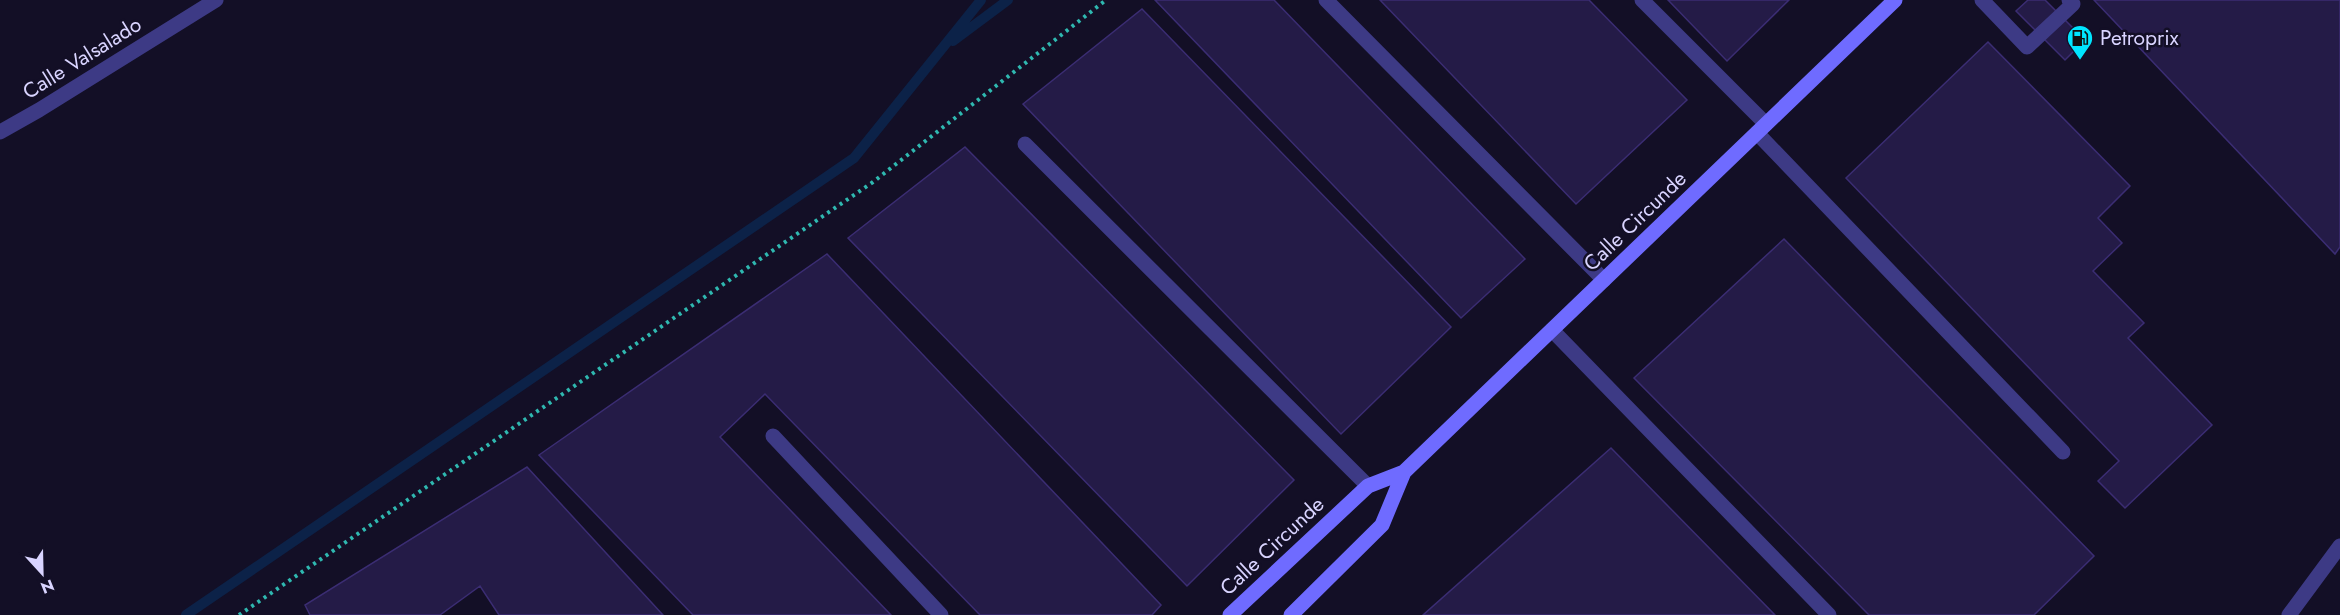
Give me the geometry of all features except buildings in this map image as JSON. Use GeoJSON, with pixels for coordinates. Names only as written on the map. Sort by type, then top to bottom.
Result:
{"type":"FeatureCollection","features":[{"type":"Feature","properties":{"kind":"main road","name":"Calle Circunde"},"geometry":{"type":"LineString","coordinates":[[1230,615],[1368,486],[1404,472],[1895,0]]}},
{"type":"Feature","properties":{"kind":"main road","name":"Calle Circunde"},"geometry":{"type":"LineString","coordinates":[[1291,615],[1382,525],[1404,472]]}},
{"type":"Feature","properties":{"kind":"street","name":"Calle Valsalado"},"geometry":{"type":"LineString","coordinates":[[0,132],[216,0]]}},
{"type":"Feature","properties":{"kind":"street"},"geometry":{"type":"LineString","coordinates":[[1326,0],[1604,280]]}},
{"type":"Feature","properties":{"kind":"street"},"geometry":{"type":"LineString","coordinates":[[1642,0],[2063,453]]}},
{"type":"Feature","properties":{"kind":"street"},"geometry":{"type":"LineString","coordinates":[[1982,0],[2027,47],[2073,4],[2069,0]]}},
{"type":"Feature","properties":{"kind":"street"},"geometry":{"type":"LineString","coordinates":[[1025,144],[1368,486]]}},
{"type":"Feature","properties":{"kind":"street"},"geometry":{"type":"LineString","coordinates":[[1552,330],[1828,615]]}},
{"type":"Feature","properties":{"kind":"street"},"geometry":{"type":"LineString","coordinates":[[773,435],[941,615]]}},
{"type":"Feature","properties":{"kind":"street"},"geometry":{"type":"LineString","coordinates":[[2289,615],[2340,546]]}},
{"type":"Feature","properties":{"kind":"path"},"geometry":{"type":"LineString","coordinates":[[239,615],[873,182],[1106,0]]}},
{"type":"Feature","properties":{"kind":"waterway"},"geometry":{"type":"LineString","coordinates":[[186,615],[854,158],[981,0]]}},
{"type":"Feature","properties":{"kind":"waterway"},"geometry":{"type":"LineString","coordinates":[[953,41],[1008,0]]}},
{"type":"Feature","properties":{"kind":"place","name":"Petroprix"},"geometry":{"type":"Point","coordinates":[2080,61]}}]}
